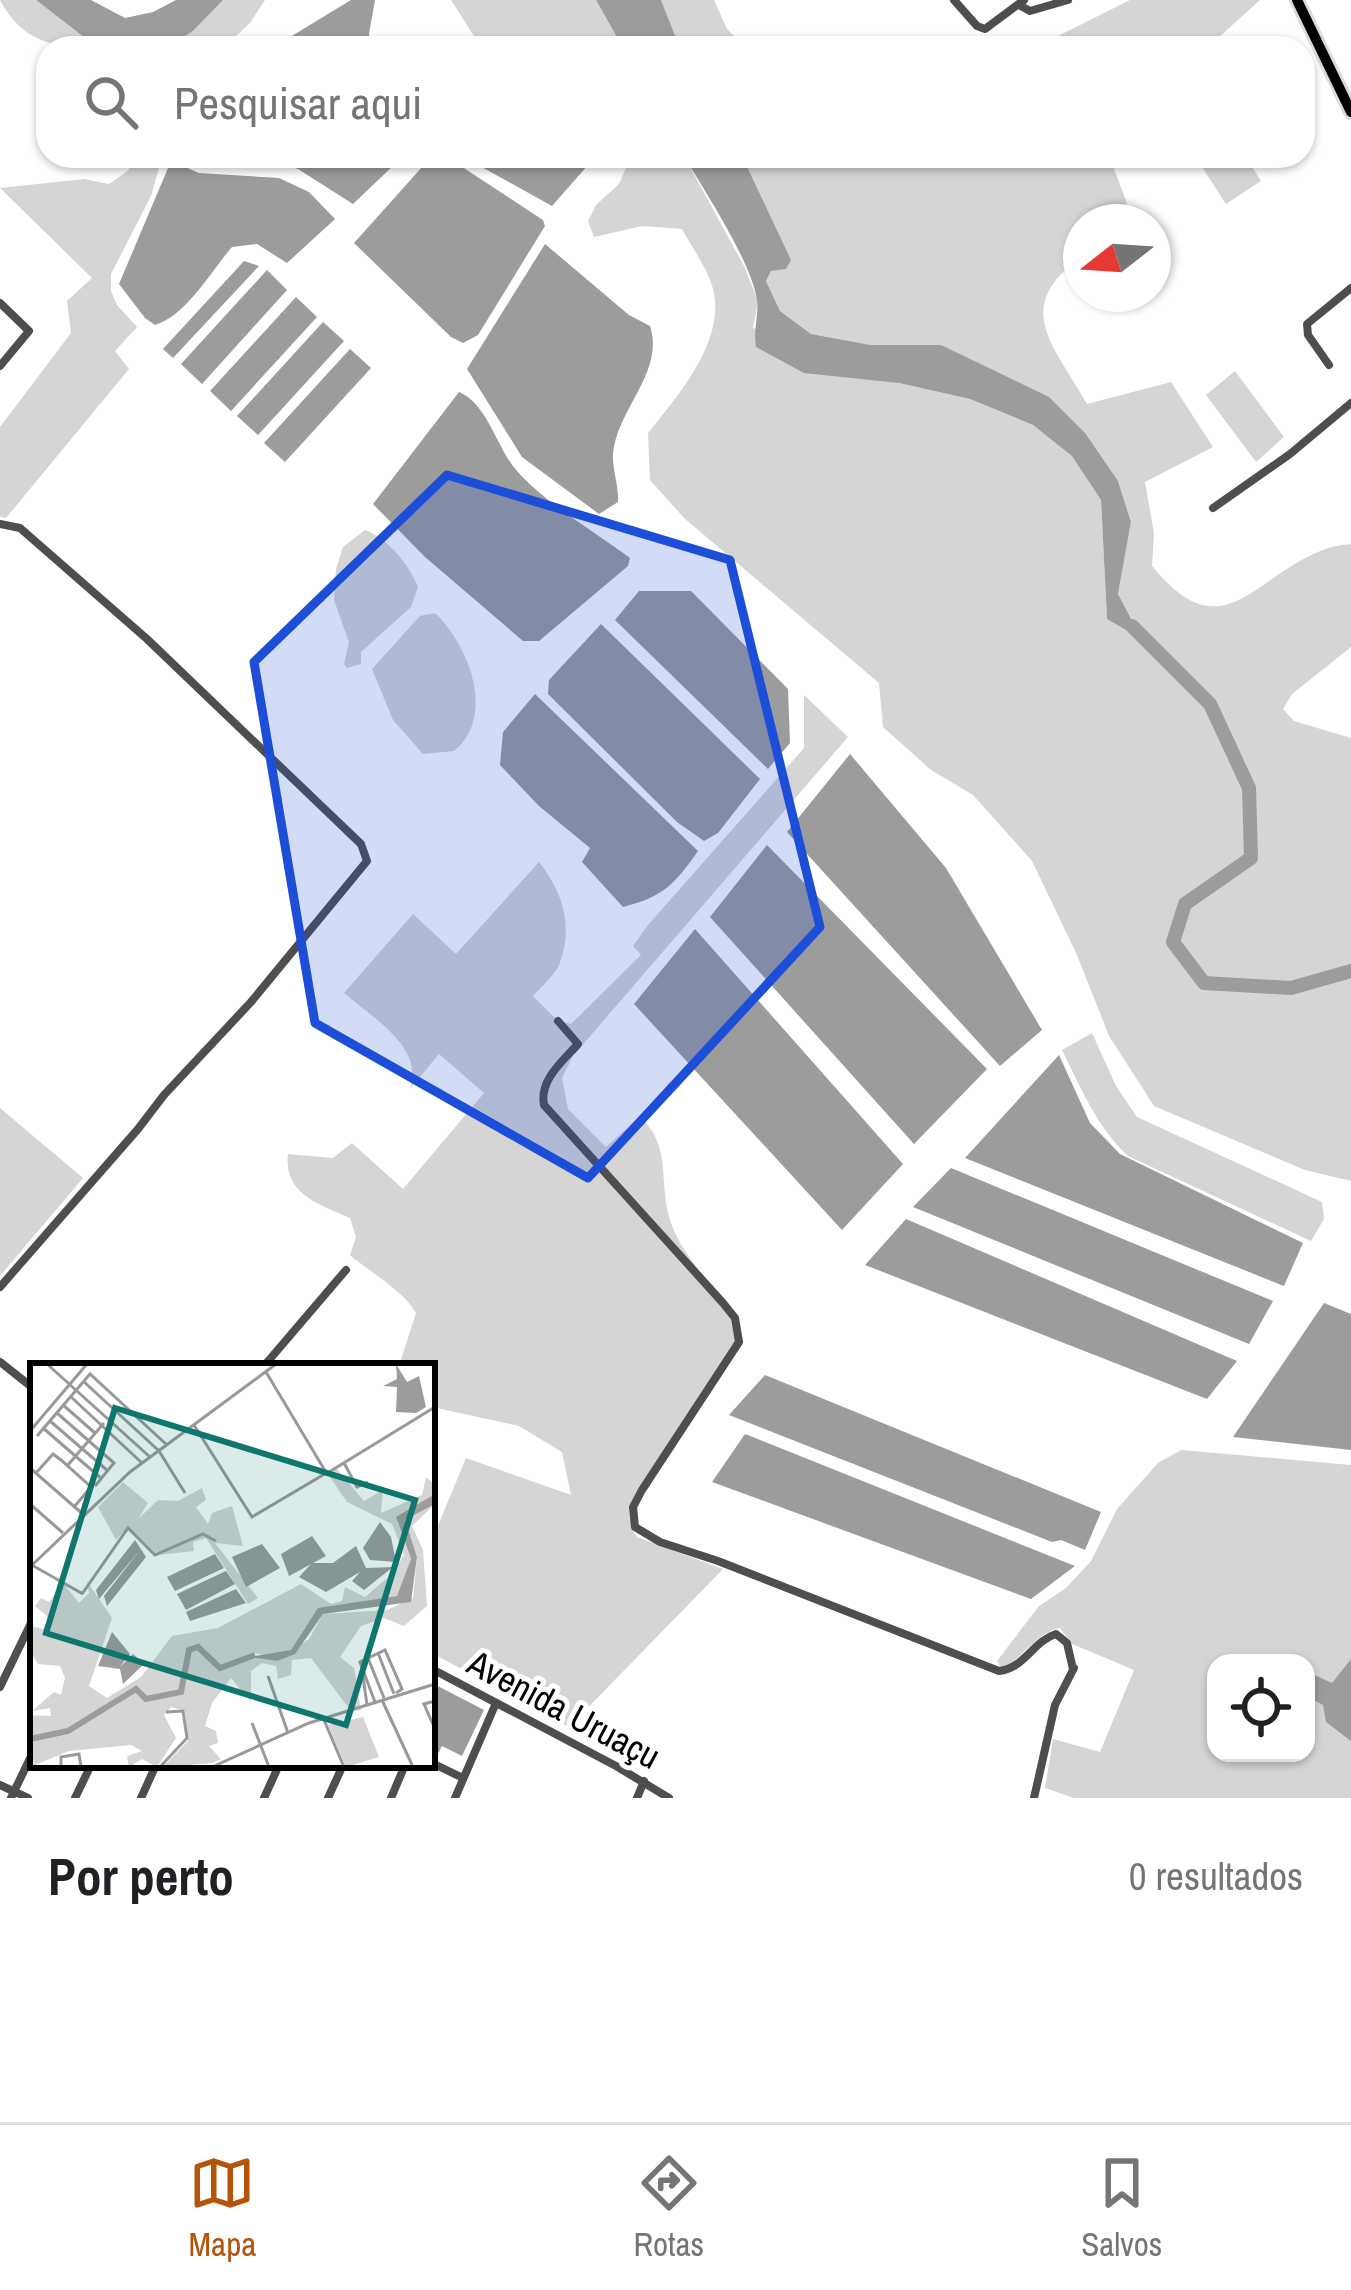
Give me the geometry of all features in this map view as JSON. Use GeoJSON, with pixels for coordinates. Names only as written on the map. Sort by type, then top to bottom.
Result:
{"type":"FeatureCollection","features":[{"type":"Feature","properties":{"kind":"main road"},"geometry":{"type":"LineString","coordinates":[[1297,0],[1314,36]]}},
{"type":"Feature","properties":{"kind":"main road"},"geometry":{"type":"LineString","coordinates":[[1315,37],[1351,112]]}},
{"type":"Feature","properties":{"kind":"street"},"geometry":{"type":"LineString","coordinates":[[954,0],[981,28],[992,26],[1022,2],[1030,11],[1068,0]]}},
{"type":"Feature","properties":{"kind":"street"},"geometry":{"type":"LineString","coordinates":[[1329,365],[1306,327],[1351,288]]}},
{"type":"Feature","properties":{"kind":"street"},"geometry":{"type":"LineString","coordinates":[[0,303],[29,332],[0,366]]}},
{"type":"Feature","properties":{"kind":"street"},"geometry":{"type":"LineString","coordinates":[[1213,508],[1290,454],[1351,403]]}},
{"type":"Feature","properties":{"kind":"street"},"geometry":{"type":"LineString","coordinates":[[0,1287],[164,1095],[251,1002],[368,861],[361,844],[147,639],[20,528],[2,526]]}},
{"type":"Feature","properties":{"kind":"street"},"geometry":{"type":"LineString","coordinates":[[558,1022],[578,1044],[549,1078],[542,1096],[544,1105],[710,1288],[740,1331],[739,1342],[642,1490],[634,1507],[635,1527],[660,1542],[998,1671],[1016,1666],[1045,1638],[1056,1634],[1067,1643],[1075,1666],[1055,1705],[1034,1798]]}},
{"type":"Feature","properties":{"kind":"street"},"geometry":{"type":"LineString","coordinates":[[267,1363],[346,1270]]}},
{"type":"Feature","properties":{"kind":"street"},"geometry":{"type":"LineString","coordinates":[[0,1362],[30,1386]]}},
{"type":"Feature","properties":{"kind":"street"},"geometry":{"type":"LineString","coordinates":[[0,1687],[30,1625]]}},
{"type":"Feature","properties":{"kind":"street","name":"Avenida Uruaçu"},"geometry":{"type":"LineString","coordinates":[[435,1672],[669,1798]]}},
{"type":"Feature","properties":{"kind":"street"},"geometry":{"type":"LineString","coordinates":[[455,1798],[496,1703]]}},
{"type":"Feature","properties":{"kind":"street"},"geometry":{"type":"LineString","coordinates":[[12,1795],[30,1758]]}},
{"type":"Feature","properties":{"kind":"street"},"geometry":{"type":"LineString","coordinates":[[435,1764],[464,1778]]}},
{"type":"Feature","properties":{"kind":"street"},"geometry":{"type":"LineString","coordinates":[[75,1798],[90,1768]]}},
{"type":"Feature","properties":{"kind":"street"},"geometry":{"type":"LineString","coordinates":[[140,1798],[155,1768]]}},
{"type":"Feature","properties":{"kind":"street"},"geometry":{"type":"LineString","coordinates":[[264,1798],[278,1768]]}},
{"type":"Feature","properties":{"kind":"street"},"geometry":{"type":"LineString","coordinates":[[328,1798],[342,1768]]}},
{"type":"Feature","properties":{"kind":"street"},"geometry":{"type":"LineString","coordinates":[[391,1798],[404,1768]]}},
{"type":"Feature","properties":{"kind":"street"},"geometry":{"type":"LineString","coordinates":[[637,1798],[644,1781]]}},
{"type":"Feature","properties":{"kind":"street"},"geometry":{"type":"LineString","coordinates":[[0,1785],[12,1795],[28,1798]]}},
{"type":"Feature","properties":{"kind":"highlighted area"},"geometry":{"type":"Polygon","coordinates":[[[447,475],[730,560],[820,927],[588,1178],[315,1023],[254,662],[447,475]]]}},
{"type":"Feature","properties":{"kind":"shaded area"},"geometry":{"type":"Polygon","coordinates":[[[0,0],[36,0],[82,36],[36,38],[0,0]]]}},
{"type":"Feature","properties":{"kind":"shaded area"},"geometry":{"type":"Polygon","coordinates":[[[36,0],[91,0],[125,18],[153,12],[176,0],[223,0],[185,36],[82,36],[36,0]]]}},
{"type":"Feature","properties":{"kind":"shaded area"},"geometry":{"type":"Polygon","coordinates":[[[223,0],[265,0],[236,36],[185,36],[223,0]]]}},
{"type":"Feature","properties":{"kind":"shaded area"},"geometry":{"type":"Polygon","coordinates":[[[351,0],[375,0],[370,36],[292,36],[351,0]]]}},
{"type":"Feature","properties":{"kind":"shaded area"},"geometry":{"type":"Polygon","coordinates":[[[451,0],[596,0],[616,36],[474,36],[451,0]]]}},
{"type":"Feature","properties":{"kind":"shaded area"},"geometry":{"type":"Polygon","coordinates":[[[596,0],[661,0],[675,36],[616,36],[596,0]]]}},
{"type":"Feature","properties":{"kind":"shaded area"},"geometry":{"type":"Polygon","coordinates":[[[661,0],[714,0],[734,36],[675,36],[661,0]]]}},
{"type":"Feature","properties":{"kind":"shaded area"},"geometry":{"type":"Polygon","coordinates":[[[1130,0],[1260,0],[1220,36],[1058,36],[1130,0]]]}},
{"type":"Feature","properties":{"kind":"shaded area"},"geometry":{"type":"Polygon","coordinates":[[[159,168],[151,196],[111,274],[117,305],[137,327],[115,351],[129,369],[6,518],[0,517],[0,427],[71,333],[67,301],[92,278],[0,188],[84,179],[109,184],[129,170],[159,168]]]}},
{"type":"Feature","properties":{"kind":"shaded area"},"geometry":{"type":"Polygon","coordinates":[[[168,168],[279,178],[309,192],[335,219],[287,263],[257,244],[232,247],[188,302],[155,325],[119,284],[168,168]]]}},
{"type":"Feature","properties":{"kind":"shaded area"},"geometry":{"type":"Polygon","coordinates":[[[295,168],[391,168],[353,204],[295,168]]]}},
{"type":"Feature","properties":{"kind":"shaded area"},"geometry":{"type":"Polygon","coordinates":[[[421,168],[464,168],[543,220],[545,226],[478,335],[463,343],[451,337],[354,243],[421,168]]]}},
{"type":"Feature","properties":{"kind":"shaded area"},"geometry":{"type":"Polygon","coordinates":[[[484,168],[585,168],[552,206],[484,168]]]}},
{"type":"Feature","properties":{"kind":"shaded area"},"geometry":{"type":"Polygon","coordinates":[[[626,168],[691,168],[758,301],[753,328],[899,383],[970,399],[1033,425],[1072,455],[1101,500],[1107,618],[1141,636],[1118,594],[1131,522],[1118,481],[941,345],[871,345],[811,334],[780,311],[766,281],[771,271],[790,260],[748,168],[1115,168],[1126,204],[1063,204],[1063,273],[1048,293],[1043,310],[1052,345],[1087,404],[1171,382],[1213,447],[1145,482],[1154,533],[1152,566],[1177,591],[1199,604],[1219,606],[1238,600],[1323,550],[1351,544],[1351,647],[1292,694],[1283,709],[1294,721],[1351,738],[1351,1181],[1305,1170],[1154,1106],[1109,1036],[1032,861],[973,795],[931,770],[883,727],[879,683],[684,518],[650,480],[648,433],[699,362],[714,321],[715,300],[707,273],[682,229],[642,226],[594,237],[588,221],[596,205],[619,184],[626,168]]]}},
{"type":"Feature","properties":{"kind":"shaded area"},"geometry":{"type":"Polygon","coordinates":[[[691,168],[748,168],[791,260],[786,269],[771,271],[766,281],[780,311],[811,334],[871,345],[941,345],[1049,397],[1085,433],[1118,481],[1131,522],[1118,594],[1142,639],[1107,619],[1101,500],[1072,456],[1033,425],[970,399],[899,383],[804,373],[756,347],[753,284],[691,168]]]}},
{"type":"Feature","properties":{"kind":"shaded area"},"geometry":{"type":"Polygon","coordinates":[[[1203,168],[1253,168],[1261,181],[1226,204],[1203,168]]]}},
{"type":"Feature","properties":{"kind":"shaded area"},"geometry":{"type":"Polygon","coordinates":[[[545,244],[629,315],[650,326],[651,359],[616,437],[618,502],[599,514],[522,457],[467,369],[545,244]]]}},
{"type":"Feature","properties":{"kind":"shaded area"},"geometry":{"type":"Polygon","coordinates":[[[244,261],[259,266],[173,358],[163,349],[244,261]]]}},
{"type":"Feature","properties":{"kind":"shaded area"},"geometry":{"type":"Polygon","coordinates":[[[267,270],[287,290],[202,384],[181,364],[267,270]]]}},
{"type":"Feature","properties":{"kind":"shaded area"},"geometry":{"type":"Polygon","coordinates":[[[296,297],[317,317],[231,411],[210,391],[296,297]]]}},
{"type":"Feature","properties":{"kind":"shaded area"},"geometry":{"type":"Polygon","coordinates":[[[323,322],[344,341],[258,435],[237,416],[323,322]]]}},
{"type":"Feature","properties":{"kind":"shaded area"},"geometry":{"type":"Polygon","coordinates":[[[350,349],[371,368],[285,462],[264,443],[350,349]]]}},
{"type":"Feature","properties":{"kind":"shaded area"},"geometry":{"type":"Polygon","coordinates":[[[1235,371],[1284,437],[1256,462],[1206,395],[1235,371]]]}},
{"type":"Feature","properties":{"kind":"shaded area"},"geometry":{"type":"Polygon","coordinates":[[[459,392],[483,414],[524,479],[630,558],[628,566],[539,641],[523,641],[425,557],[373,504],[459,392]]]}},
{"type":"Feature","properties":{"kind":"shaded area"},"geometry":{"type":"Polygon","coordinates":[[[365,530],[397,553],[418,587],[411,607],[361,652],[361,664],[347,668],[349,642],[334,600],[336,569],[343,547],[365,530]]]}},
{"type":"Feature","properties":{"kind":"shaded area"},"geometry":{"type":"Polygon","coordinates":[[[639,591],[691,591],[788,689],[790,743],[768,769],[615,620],[639,591]]]}},
{"type":"Feature","properties":{"kind":"shaded area"},"geometry":{"type":"Polygon","coordinates":[[[435,613],[467,661],[476,700],[467,736],[454,751],[423,754],[393,720],[372,669],[420,616],[435,613]]]}},
{"type":"Feature","properties":{"kind":"shaded area"},"geometry":{"type":"Polygon","coordinates":[[[601,624],[760,779],[718,833],[704,841],[677,822],[548,694],[549,680],[601,624]]]}},
{"type":"Feature","properties":{"kind":"shaded area"},"geometry":{"type":"Polygon","coordinates":[[[535,694],[698,851],[658,894],[623,907],[582,862],[590,848],[539,806],[500,765],[503,732],[535,694]]]}},
{"type":"Feature","properties":{"kind":"shaded area"},"geometry":{"type":"Polygon","coordinates":[[[804,695],[848,737],[573,1056],[562,1078],[568,1109],[606,1147],[639,1117],[649,1127],[660,1149],[674,1231],[726,1308],[739,1342],[642,1490],[631,1528],[637,1537],[723,1569],[569,1727],[435,1655],[435,1533],[466,1458],[571,1495],[562,1452],[519,1426],[435,1408],[435,1363],[400,1363],[416,1313],[395,1289],[350,1255],[356,1237],[350,1218],[298,1189],[288,1168],[288,1154],[333,1158],[352,1143],[403,1189],[484,1093],[439,1054],[410,1089],[413,1074],[403,1046],[344,993],[413,914],[456,954],[539,862],[560,898],[566,937],[557,969],[533,996],[558,1021],[571,1024],[641,955],[633,946],[648,925],[804,748],[804,695]]]}},
{"type":"Feature","properties":{"kind":"shaded area"},"geometry":{"type":"Polygon","coordinates":[[[850,754],[946,868],[1042,1030],[1000,1066],[787,832],[850,754]]]}},
{"type":"Feature","properties":{"kind":"shaded area"},"geometry":{"type":"Polygon","coordinates":[[[767,845],[987,1069],[914,1144],[710,917],[767,845]]]}},
{"type":"Feature","properties":{"kind":"shaded area"},"geometry":{"type":"Polygon","coordinates":[[[695,929],[903,1164],[842,1230],[634,1004],[695,929]]]}},
{"type":"Feature","properties":{"kind":"shaded area"},"geometry":{"type":"Polygon","coordinates":[[[1092,1033],[1116,1086],[1137,1117],[1322,1202],[1324,1219],[1311,1241],[1128,1156],[1098,1119],[1062,1050],[1092,1033]]]}},
{"type":"Feature","properties":{"kind":"shaded area"},"geometry":{"type":"Polygon","coordinates":[[[1059,1055],[1090,1123],[1120,1154],[1303,1243],[1284,1286],[965,1158],[1059,1055]]]}},
{"type":"Feature","properties":{"kind":"shaded area"},"geometry":{"type":"Polygon","coordinates":[[[0,1108],[83,1178],[0,1276],[0,1108]]]}},
{"type":"Feature","properties":{"kind":"shaded area"},"geometry":{"type":"Polygon","coordinates":[[[951,1168],[1273,1301],[1249,1344],[913,1207],[951,1168]]]}},
{"type":"Feature","properties":{"kind":"shaded area"},"geometry":{"type":"Polygon","coordinates":[[[906,1219],[1237,1361],[1207,1399],[865,1265],[906,1219]]]}},
{"type":"Feature","properties":{"kind":"shaded area"},"geometry":{"type":"Polygon","coordinates":[[[1324,1303],[1351,1314],[1351,1450],[1233,1437],[1324,1303]]]}},
{"type":"Feature","properties":{"kind":"shaded area"},"geometry":{"type":"Polygon","coordinates":[[[765,1375],[1101,1512],[1085,1550],[1061,1540],[1052,1542],[729,1415],[765,1375]]]}},
{"type":"Feature","properties":{"kind":"shaded area"},"geometry":{"type":"Polygon","coordinates":[[[745,1434],[1075,1566],[1031,1599],[712,1482],[745,1434]]]}},
{"type":"Feature","properties":{"kind":"shaded area"},"geometry":{"type":"Polygon","coordinates":[[[1181,1450],[1351,1465],[1351,1798],[1074,1798],[1045,1788],[1053,1739],[1100,1752],[1134,1670],[1072,1644],[1060,1628],[1002,1669],[997,1661],[1039,1606],[1066,1588],[1091,1561],[1117,1509],[1158,1463],[1181,1450]]]}},
{"type":"Feature","properties":{"kind":"shaded area"},"geometry":{"type":"Polygon","coordinates":[[[1351,1659],[1351,1741],[1326,1722],[1323,1705],[1315,1701],[1315,1675],[1332,1683],[1351,1659]]]}},
{"type":"Feature","properties":{"kind":"shaded area"},"geometry":{"type":"Polygon","coordinates":[[[435,1685],[484,1710],[462,1756],[442,1746],[438,1754],[435,1685]]]}},
{"type":"Feature","properties":{"kind":"waterway"},"geometry":{"type":"LineString","coordinates":[[1132,626],[1210,704],[1249,788],[1251,858],[1185,904],[1173,942],[1204,983],[1291,988],[1351,971]]}}]}
